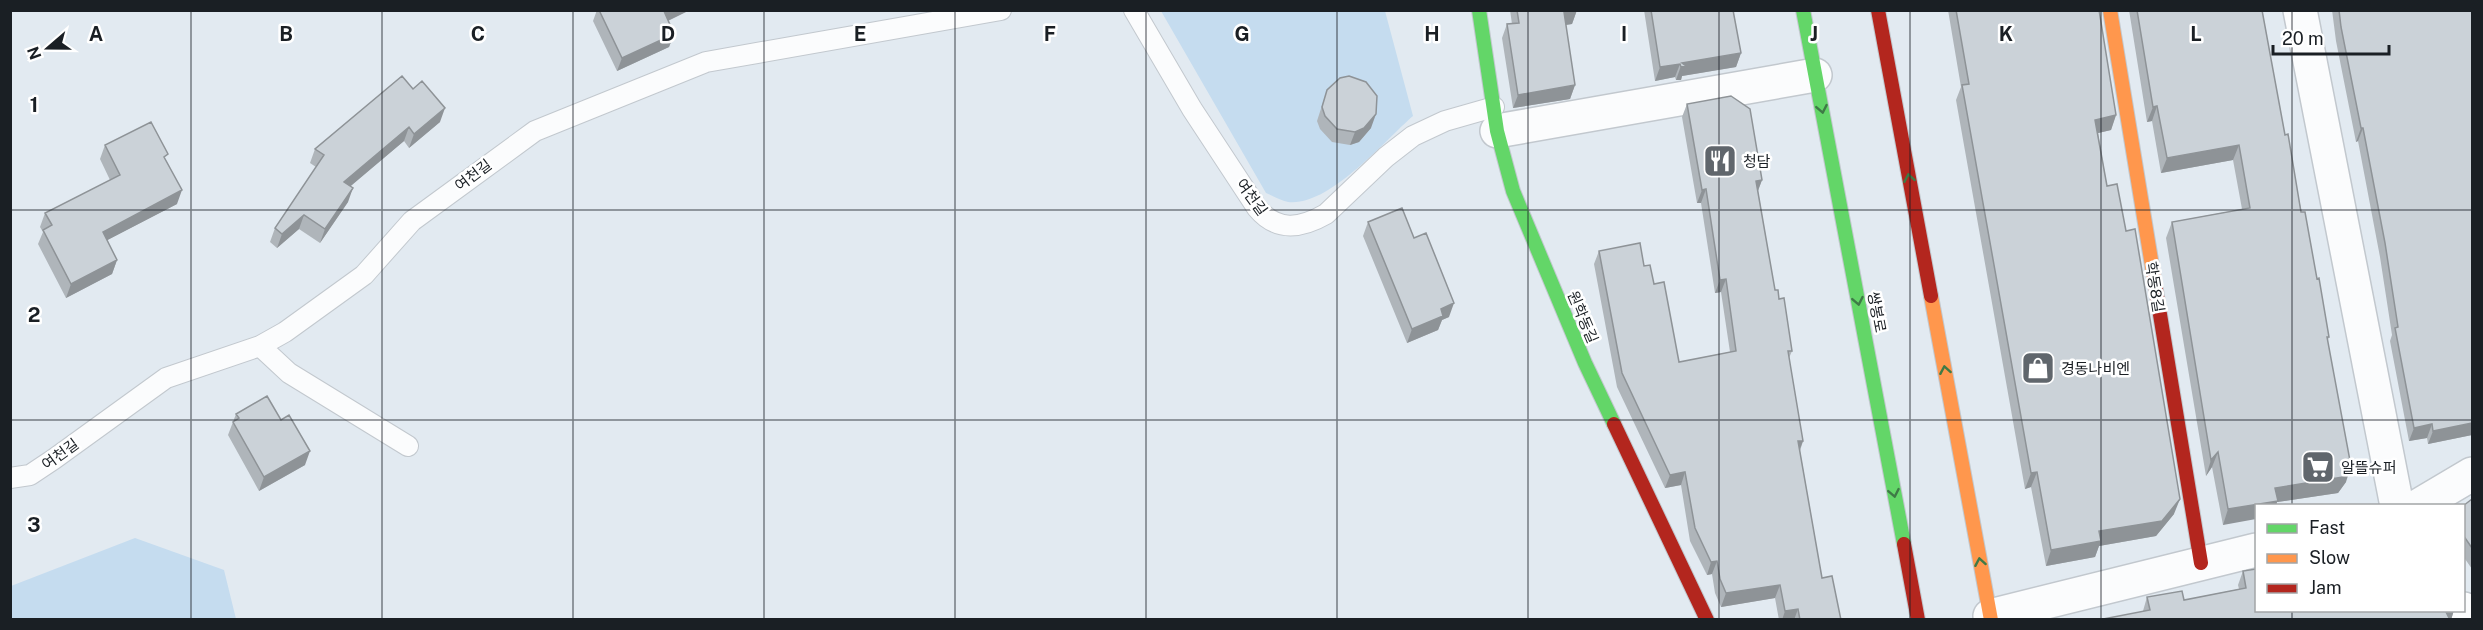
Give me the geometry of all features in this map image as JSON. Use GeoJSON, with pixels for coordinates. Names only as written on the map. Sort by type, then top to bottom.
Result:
{"type":"FeatureCollection","features":[{"type":"Feature","properties":{"kind":"street","name":"원학동길"},"geometry":{"type":"LineString","coordinates":[[1479,10],[1495,119],[1513,191],[1585,363],[1707,620]]}},
{"type":"Feature","properties":{"kind":"street","name":"쌍봉로"},"geometry":{"type":"LineString","coordinates":[[1803,10],[1918,620]]}},
{"type":"Feature","properties":{"kind":"street"},"geometry":{"type":"LineString","coordinates":[[1878,10],[1990,618],[2255,550]]}},
{"type":"Feature","properties":{"kind":"street","name":"학동8길"},"geometry":{"type":"LineString","coordinates":[[2110,10],[2201,563]]}},
{"type":"Feature","properties":{"kind":"street"},"geometry":{"type":"LineString","coordinates":[[2300,10],[2397,504]]}},
{"type":"Feature","properties":{"kind":"street"},"geometry":{"type":"LineString","coordinates":[[1495,119],[1815,75]]}},
{"type":"Feature","properties":{"kind":"street"},"geometry":{"type":"LineString","coordinates":[[2421,504],[2472,474]]}},
{"type":"Feature","properties":{"kind":"lane","name":"여천길"},"geometry":{"type":"LineString","coordinates":[[10,478],[30,475],[166,378],[260,346],[363,275],[412,221],[534,131],[706,62],[1001,10]]}},
{"type":"Feature","properties":{"kind":"lane","name":"여천길"},"geometry":{"type":"LineString","coordinates":[[1134,10],[1192,109],[1257,208],[1265,218],[1276,225],[1294,226],[1316,220],[1326,214],[1386,157],[1428,127],[1495,119]]}},
{"type":"Feature","properties":{"kind":"lane"},"geometry":{"type":"LineString","coordinates":[[260,346],[289,373],[408,446]]}},
{"type":"Feature","properties":{"kind":"shaded area"},"geometry":{"type":"Polygon","coordinates":[[[1161,11],[1385,11],[1413,116],[1372,156],[1338,184],[1304,201],[1280,200],[1266,193],[1161,11]]]}},
{"type":"Feature","properties":{"kind":"shaded area"},"geometry":{"type":"Polygon","coordinates":[[[135,538],[224,570],[236,619],[11,619],[11,586],[135,538]]]}},
{"type":"Feature","properties":{"kind":"building"},"geometry":{"type":"Polygon","coordinates":[[[599,10],[666,10],[664,11],[674,34],[622,58],[599,10]]]}},
{"type":"Feature","properties":{"kind":"building"},"geometry":{"type":"Polygon","coordinates":[[[1517,10],[1576,10],[1564,12],[1575,85],[1518,95],[1507,24],[1519,23],[1517,10]]]}},
{"type":"Feature","properties":{"kind":"building"},"geometry":{"type":"Polygon","coordinates":[[[1651,10],[1733,10],[1741,53],[1682,63],[1686,66],[1681,67],[1680,64],[1660,67],[1651,10]]]}},
{"type":"Feature","properties":{"kind":"building"},"geometry":{"type":"Polygon","coordinates":[[[1956,10],[2099,10],[2116,115],[2095,120],[2107,186],[2117,184],[2126,231],[2135,229],[2180,499],[2162,521],[2099,531],[2101,541],[2051,550],[2037,472],[2031,473],[1962,85],[1969,84],[1956,10]]]}},
{"type":"Feature","properties":{"kind":"building"},"geometry":{"type":"Polygon","coordinates":[[[2137,10],[2262,10],[2285,135],[2288,134],[2301,212],[2305,212],[2317,279],[2319,278],[2329,337],[2327,337],[2351,466],[2343,477],[2275,488],[2278,501],[2228,509],[2218,452],[2211,460],[2172,222],[2250,208],[2239,145],[2167,158],[2157,106],[2153,107],[2137,10]]]}},
{"type":"Feature","properties":{"kind":"building"},"geometry":{"type":"Polygon","coordinates":[[[2339,10],[2472,10],[2472,423],[2433,431],[2432,424],[2414,428],[2395,328],[2398,327],[2385,243],[2339,10]]]}},
{"type":"Feature","properties":{"kind":"building"},"geometry":{"type":"Polygon","coordinates":[[[402,76],[413,89],[422,81],[445,108],[414,134],[409,127],[344,182],[353,188],[325,229],[304,215],[282,234],[275,228],[324,155],[315,149],[402,76]]]}},
{"type":"Feature","properties":{"kind":"building"},"geometry":{"type":"Polygon","coordinates":[[[1349,76],[1366,82],[1377,96],[1376,114],[1364,128],[1355,132],[1337,129],[1325,116],[1322,107],[1327,90],[1340,78],[1349,76]]]}},
{"type":"Feature","properties":{"kind":"building"},"geometry":{"type":"Polygon","coordinates":[[[1731,96],[1750,109],[1762,180],[1756,181],[1775,290],[1778,290],[1779,299],[1784,298],[1792,351],[1788,351],[1803,441],[1798,441],[1822,578],[1832,576],[1841,620],[1800,620],[1798,609],[1785,611],[1780,585],[1726,593],[1720,579],[1717,561],[1711,562],[1695,528],[1685,472],[1670,475],[1622,373],[1599,251],[1640,243],[1644,266],[1650,265],[1654,284],[1664,282],[1679,362],[1736,351],[1726,279],[1720,280],[1706,189],[1702,190],[1687,104],[1731,96]]]}},
{"type":"Feature","properties":{"kind":"building"},"geometry":{"type":"Polygon","coordinates":[[[151,122],[168,154],[164,157],[182,190],[103,232],[117,260],[71,284],[43,230],[52,225],[45,213],[120,175],[105,145],[151,122]]]}},
{"type":"Feature","properties":{"kind":"building"},"geometry":{"type":"Polygon","coordinates":[[[1402,208],[1414,238],[1426,233],[1454,303],[1441,309],[1443,316],[1412,329],[1368,222],[1402,208]]]}},
{"type":"Feature","properties":{"kind":"building"},"geometry":{"type":"Polygon","coordinates":[[[267,396],[281,420],[289,415],[310,451],[264,477],[233,422],[239,418],[236,414],[267,396]]]}},
{"type":"Feature","properties":{"kind":"building"},"geometry":{"type":"Polygon","coordinates":[[[2472,499],[2472,548],[2465,538],[2465,504],[2472,499]]]}},
{"type":"Feature","properties":{"kind":"building"},"geometry":{"type":"Polygon","coordinates":[[[2255,569],[2255,612],[2446,612],[2450,620],[2098,620],[2150,610],[2147,597],[2182,591],[2184,600],[2246,588],[2243,571],[2255,569]]]}},
{"type":"Feature","properties":{"kind":"traffic: fast"},"geometry":{"type":"LineString","coordinates":[[1479,10],[1497,131],[1513,191],[1585,363],[1614,424]]}},
{"type":"Feature","properties":{"kind":"traffic: fast"},"geometry":{"type":"LineString","coordinates":[[1803,10],[1904,544]]}},
{"type":"Feature","properties":{"kind":"traffic: slow"},"geometry":{"type":"LineString","coordinates":[[2110,10],[2154,278]]}},
{"type":"Feature","properties":{"kind":"traffic: slow"},"geometry":{"type":"LineString","coordinates":[[1931,296],[1991,620]]}},
{"type":"Feature","properties":{"kind":"traffic: jam"},"geometry":{"type":"LineString","coordinates":[[1878,10],[1931,296]]}},
{"type":"Feature","properties":{"kind":"traffic: jam"},"geometry":{"type":"LineString","coordinates":[[2154,278],[2201,563]]}},
{"type":"Feature","properties":{"kind":"traffic: jam"},"geometry":{"type":"LineString","coordinates":[[1614,424],[1707,620]]}},
{"type":"Feature","properties":{"kind":"traffic: jam"},"geometry":{"type":"LineString","coordinates":[[1904,544],[1918,620]]}},
{"type":"Feature","properties":{"kind":"place","name":"청담"},"geometry":{"type":"Point","coordinates":[1720,161]}},
{"type":"Feature","properties":{"kind":"place","name":"경동나비엔"},"geometry":{"type":"Point","coordinates":[2038,368]}},
{"type":"Feature","properties":{"kind":"place","name":"알뜰슈퍼"},"geometry":{"type":"Point","coordinates":[2318,467]}}]}
